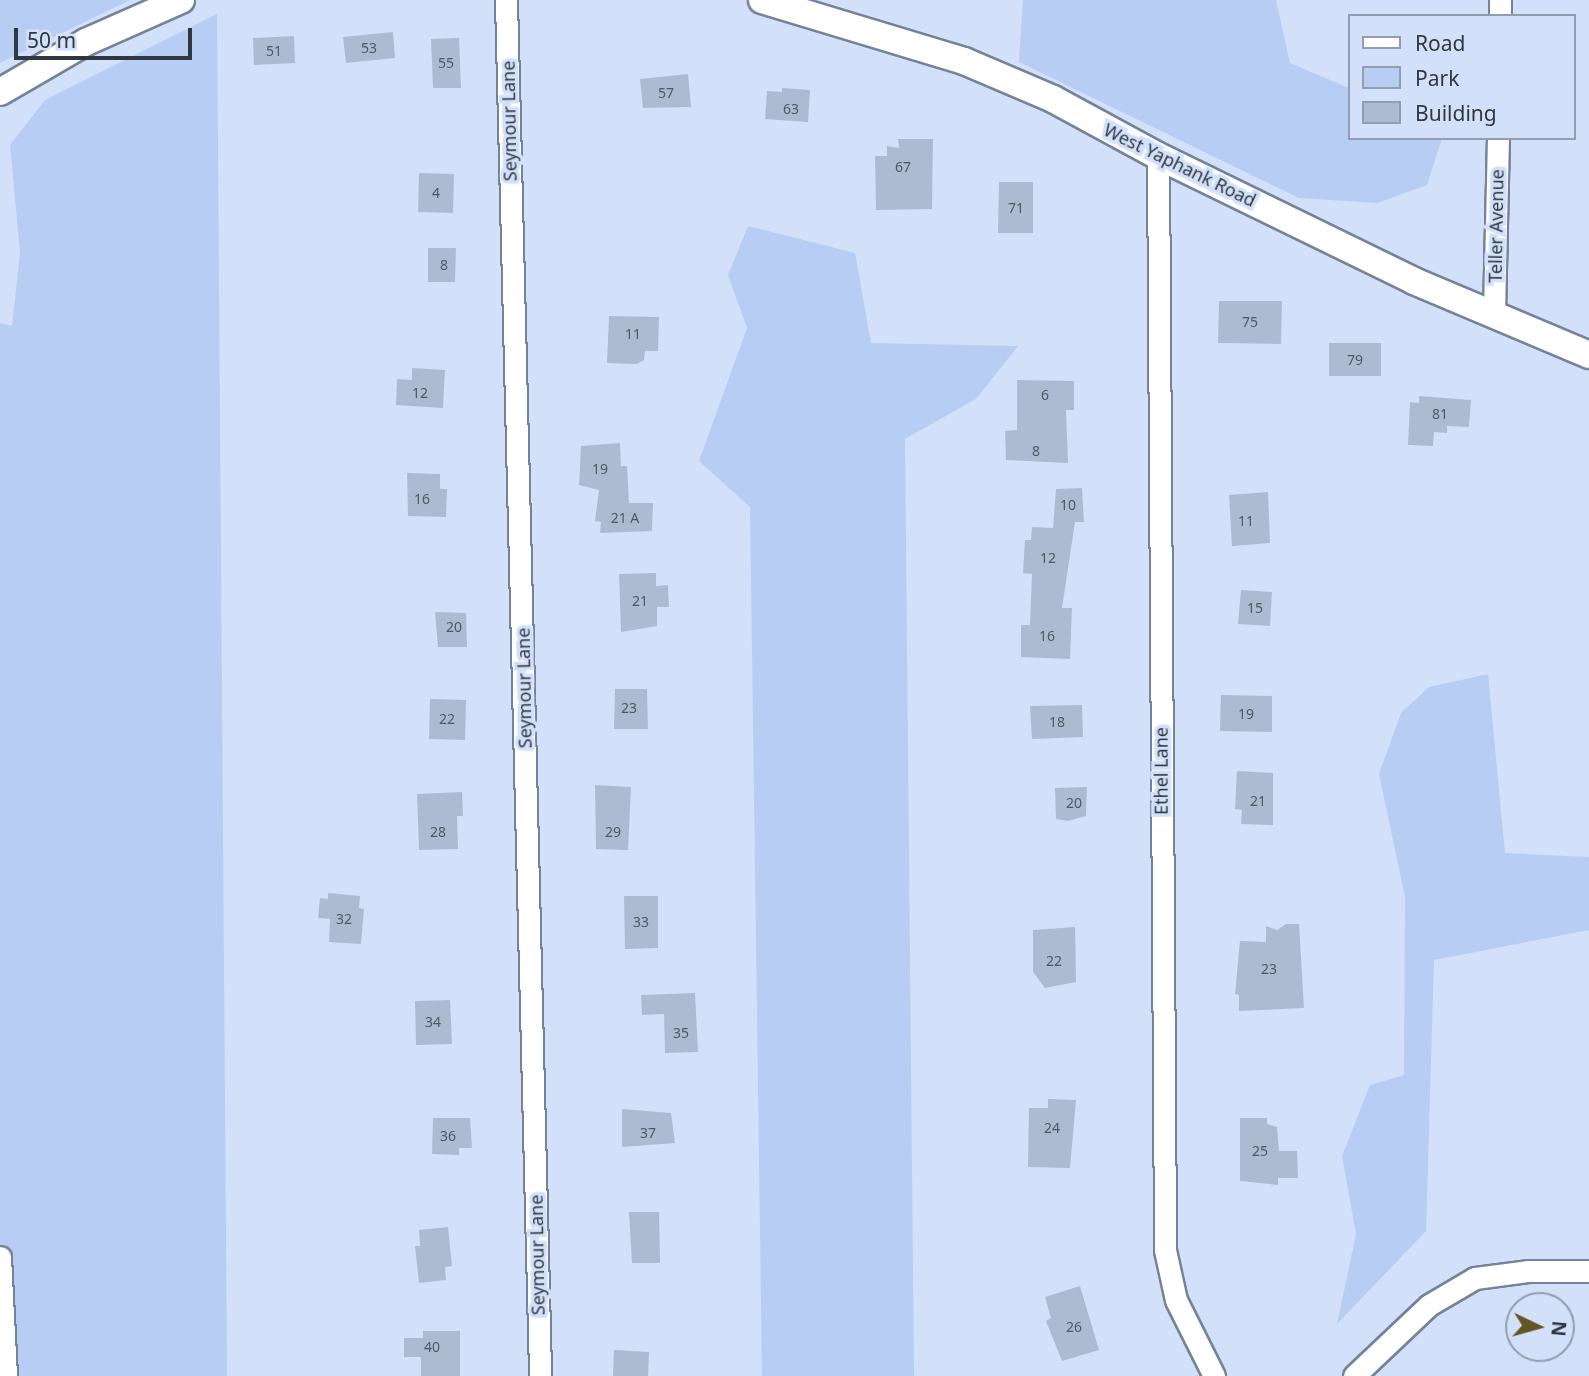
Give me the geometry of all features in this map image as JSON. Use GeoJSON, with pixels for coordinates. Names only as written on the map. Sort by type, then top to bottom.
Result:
{"type":"FeatureCollection","features":[{"type":"Feature","properties":{"kind":"street"},"geometry":{"type":"LineString","coordinates":[[0,93],[86,42],[181,0]]}},
{"type":"Feature","properties":{"kind":"street","name":"Seymour Lane"},"geometry":{"type":"LineString","coordinates":[[506,0],[540,1376]]}},
{"type":"Feature","properties":{"kind":"street","name":"West Yaphank Road"},"geometry":{"type":"LineString","coordinates":[[762,0],[964,61],[1053,99],[1157,156],[1414,281],[1589,355]]}},
{"type":"Feature","properties":{"kind":"street","name":"Teller Avenue"},"geometry":{"type":"LineString","coordinates":[[1494,313],[1498,140]]}},
{"type":"Feature","properties":{"kind":"street","name":"Ethel Lane"},"geometry":{"type":"LineString","coordinates":[[1157,156],[1165,1250],[1176,1300],[1214,1376]]}},
{"type":"Feature","properties":{"kind":"street"},"geometry":{"type":"LineString","coordinates":[[0,1257],[6,1376]]}},
{"type":"Feature","properties":{"kind":"street"},"geometry":{"type":"LineString","coordinates":[[1354,1376],[1429,1305],[1475,1278],[1528,1271],[1589,1271]]}},
{"type":"Feature","properties":{"kind":"green space"},"geometry":{"type":"Polygon","coordinates":[[[0,0],[130,0],[0,63],[0,0]]]}},
{"type":"Feature","properties":{"kind":"green space"},"geometry":{"type":"Polygon","coordinates":[[[1023,0],[1276,0],[1290,63],[1348,88],[1348,140],[1441,140],[1427,185],[1377,203],[1299,198],[1019,62],[1023,0]]]}},
{"type":"Feature","properties":{"kind":"green space"},"geometry":{"type":"Polygon","coordinates":[[[217,14],[227,1376],[0,1376],[0,323],[12,326],[20,253],[10,145],[45,100],[217,14]]]}},
{"type":"Feature","properties":{"kind":"green space"},"geometry":{"type":"Polygon","coordinates":[[[748,226],[855,253],[871,343],[1018,346],[976,399],[905,439],[914,1376],[762,1376],[750,507],[699,461],[747,328],[728,275],[748,226]]]}},
{"type":"Feature","properties":{"kind":"green space"},"geometry":{"type":"Polygon","coordinates":[[[1488,674],[1505,853],[1589,857],[1589,930],[1434,960],[1426,1231],[1337,1324],[1356,1234],[1342,1156],[1370,1085],[1404,1075],[1405,897],[1379,774],[1401,713],[1429,687],[1488,674]]]}},
{"type":"Feature","properties":{"kind":"building"},"geometry":{"type":"Polygon","coordinates":[[[393,32],[395,58],[346,63],[343,37],[393,32]]]}},
{"type":"Feature","properties":{"kind":"building"},"geometry":{"type":"Polygon","coordinates":[[[294,36],[295,63],[254,65],[253,38],[294,36]]]}},
{"type":"Feature","properties":{"kind":"building"},"geometry":{"type":"Polygon","coordinates":[[[459,38],[461,88],[433,88],[431,39],[459,38]]]}},
{"type":"Feature","properties":{"kind":"building"},"geometry":{"type":"Polygon","coordinates":[[[688,74],[691,107],[643,108],[640,79],[688,74]]]}},
{"type":"Feature","properties":{"kind":"building"},"geometry":{"type":"Polygon","coordinates":[[[782,88],[810,90],[808,122],[765,119],[767,91],[782,92],[782,88]]]}},
{"type":"Feature","properties":{"kind":"building"},"geometry":{"type":"Polygon","coordinates":[[[898,139],[933,139],[932,209],[876,210],[875,156],[887,156],[887,146],[899,148],[898,139]]]}},
{"type":"Feature","properties":{"kind":"building"},"geometry":{"type":"Polygon","coordinates":[[[419,173],[454,174],[453,213],[418,212],[419,173]]]}},
{"type":"Feature","properties":{"kind":"building"},"geometry":{"type":"Polygon","coordinates":[[[999,182],[1033,182],[1033,233],[998,233],[999,182]]]}},
{"type":"Feature","properties":{"kind":"building"},"geometry":{"type":"Polygon","coordinates":[[[428,248],[456,248],[455,282],[428,282],[428,248]]]}},
{"type":"Feature","properties":{"kind":"building"},"geometry":{"type":"Polygon","coordinates":[[[1219,301],[1282,301],[1281,344],[1218,343],[1219,301]]]}},
{"type":"Feature","properties":{"kind":"building"},"geometry":{"type":"Polygon","coordinates":[[[609,316],[659,317],[658,351],[645,351],[644,360],[637,364],[607,363],[609,316]]]}},
{"type":"Feature","properties":{"kind":"building"},"geometry":{"type":"Polygon","coordinates":[[[1329,343],[1381,343],[1381,376],[1329,376],[1329,343]]]}},
{"type":"Feature","properties":{"kind":"building"},"geometry":{"type":"Polygon","coordinates":[[[412,368],[445,370],[443,408],[396,405],[397,379],[412,380],[412,368]]]}},
{"type":"Feature","properties":{"kind":"building"},"geometry":{"type":"Polygon","coordinates":[[[1017,380],[1074,381],[1074,410],[1066,410],[1068,463],[1006,460],[1005,431],[1017,430],[1017,380]]]}},
{"type":"Feature","properties":{"kind":"building"},"geometry":{"type":"Polygon","coordinates":[[[1419,396],[1471,400],[1469,427],[1447,426],[1447,433],[1434,432],[1433,446],[1408,445],[1410,402],[1419,403],[1419,396]]]}},
{"type":"Feature","properties":{"kind":"building"},"geometry":{"type":"Polygon","coordinates":[[[620,443],[621,466],[627,466],[629,503],[653,503],[652,531],[600,533],[601,522],[595,521],[599,490],[579,485],[581,446],[620,443]]]}},
{"type":"Feature","properties":{"kind":"building"},"geometry":{"type":"Polygon","coordinates":[[[407,473],[440,474],[440,489],[447,489],[446,517],[408,516],[407,473]]]}},
{"type":"Feature","properties":{"kind":"building"},"geometry":{"type":"Polygon","coordinates":[[[1082,488],[1084,522],[1075,522],[1062,608],[1072,608],[1070,659],[1021,657],[1021,625],[1030,625],[1032,574],[1023,573],[1025,540],[1031,540],[1032,527],[1053,528],[1056,489],[1082,488]]]}},
{"type":"Feature","properties":{"kind":"building"},"geometry":{"type":"Polygon","coordinates":[[[1268,492],[1270,543],[1232,546],[1229,495],[1268,492]]]}},
{"type":"Feature","properties":{"kind":"building"},"geometry":{"type":"Polygon","coordinates":[[[656,573],[656,586],[668,585],[669,607],[657,607],[657,626],[621,632],[619,574],[656,573]]]}},
{"type":"Feature","properties":{"kind":"building"},"geometry":{"type":"Polygon","coordinates":[[[1241,590],[1272,592],[1270,626],[1238,624],[1241,590]]]}},
{"type":"Feature","properties":{"kind":"building"},"geometry":{"type":"Polygon","coordinates":[[[435,612],[466,613],[467,647],[438,647],[435,612]]]}},
{"type":"Feature","properties":{"kind":"building"},"geometry":{"type":"Polygon","coordinates":[[[615,689],[647,689],[648,729],[614,729],[615,689]]]}},
{"type":"Feature","properties":{"kind":"building"},"geometry":{"type":"Polygon","coordinates":[[[1221,695],[1272,696],[1272,732],[1220,731],[1221,695]]]}},
{"type":"Feature","properties":{"kind":"building"},"geometry":{"type":"Polygon","coordinates":[[[430,699],[466,700],[465,740],[429,739],[430,699]]]}},
{"type":"Feature","properties":{"kind":"building"},"geometry":{"type":"Polygon","coordinates":[[[1082,705],[1083,737],[1032,739],[1030,706],[1082,705]]]}},
{"type":"Feature","properties":{"kind":"building"},"geometry":{"type":"Polygon","coordinates":[[[1237,771],[1273,773],[1273,825],[1241,824],[1242,810],[1235,809],[1237,771]]]}},
{"type":"Feature","properties":{"kind":"building"},"geometry":{"type":"Polygon","coordinates":[[[595,785],[631,787],[628,850],[596,849],[595,785]]]}},
{"type":"Feature","properties":{"kind":"building"},"geometry":{"type":"Polygon","coordinates":[[[1087,787],[1086,816],[1068,821],[1056,819],[1055,788],[1087,787]]]}},
{"type":"Feature","properties":{"kind":"building"},"geometry":{"type":"Polygon","coordinates":[[[462,792],[463,816],[457,816],[458,849],[419,850],[417,794],[462,792]]]}},
{"type":"Feature","properties":{"kind":"building"},"geometry":{"type":"Polygon","coordinates":[[[328,893],[360,896],[359,908],[364,909],[361,944],[329,942],[330,919],[318,918],[320,898],[328,899],[328,893]]]}},
{"type":"Feature","properties":{"kind":"building"},"geometry":{"type":"Polygon","coordinates":[[[624,896],[658,896],[658,948],[625,949],[624,896]]]}},
{"type":"Feature","properties":{"kind":"building"},"geometry":{"type":"Polygon","coordinates":[[[1286,924],[1299,924],[1304,1008],[1239,1011],[1239,995],[1235,994],[1240,941],[1266,942],[1266,926],[1277,930],[1286,924]]]}},
{"type":"Feature","properties":{"kind":"building"},"geometry":{"type":"Polygon","coordinates":[[[1075,927],[1076,982],[1045,988],[1033,972],[1033,930],[1075,927]]]}},
{"type":"Feature","properties":{"kind":"building"},"geometry":{"type":"Polygon","coordinates":[[[695,993],[698,1052],[665,1053],[664,1014],[642,1015],[641,995],[695,993]]]}},
{"type":"Feature","properties":{"kind":"building"},"geometry":{"type":"Polygon","coordinates":[[[450,1000],[452,1044],[416,1045],[415,1001],[450,1000]]]}},
{"type":"Feature","properties":{"kind":"building"},"geometry":{"type":"Polygon","coordinates":[[[1048,1099],[1076,1100],[1070,1168],[1028,1167],[1029,1108],[1048,1108],[1048,1099]]]}},
{"type":"Feature","properties":{"kind":"building"},"geometry":{"type":"Polygon","coordinates":[[[622,1109],[671,1113],[675,1143],[622,1147],[622,1109]]]}},
{"type":"Feature","properties":{"kind":"building"},"geometry":{"type":"Polygon","coordinates":[[[433,1118],[470,1118],[472,1148],[459,1148],[459,1155],[432,1154],[433,1118]]]}},
{"type":"Feature","properties":{"kind":"building"},"geometry":{"type":"Polygon","coordinates":[[[1240,1118],[1267,1118],[1267,1124],[1277,1127],[1279,1151],[1297,1151],[1298,1178],[1278,1178],[1278,1185],[1240,1181],[1240,1118]]]}},
{"type":"Feature","properties":{"kind":"building"},"geometry":{"type":"Polygon","coordinates":[[[629,1212],[659,1212],[660,1263],[632,1263],[629,1212]]]}},
{"type":"Feature","properties":{"kind":"building"},"geometry":{"type":"Polygon","coordinates":[[[448,1227],[452,1266],[445,1267],[446,1280],[419,1283],[415,1246],[420,1246],[419,1230],[448,1227]]]}},
{"type":"Feature","properties":{"kind":"building"},"geometry":{"type":"Polygon","coordinates":[[[1080,1286],[1099,1350],[1062,1361],[1046,1321],[1051,1318],[1045,1297],[1080,1286]]]}},
{"type":"Feature","properties":{"kind":"building"},"geometry":{"type":"Polygon","coordinates":[[[423,1331],[460,1331],[460,1376],[421,1376],[421,1357],[404,1357],[404,1338],[423,1338],[423,1331]]]}},
{"type":"Feature","properties":{"kind":"building"},"geometry":{"type":"Polygon","coordinates":[[[614,1350],[649,1352],[648,1376],[613,1376],[614,1350]]]}}]}
